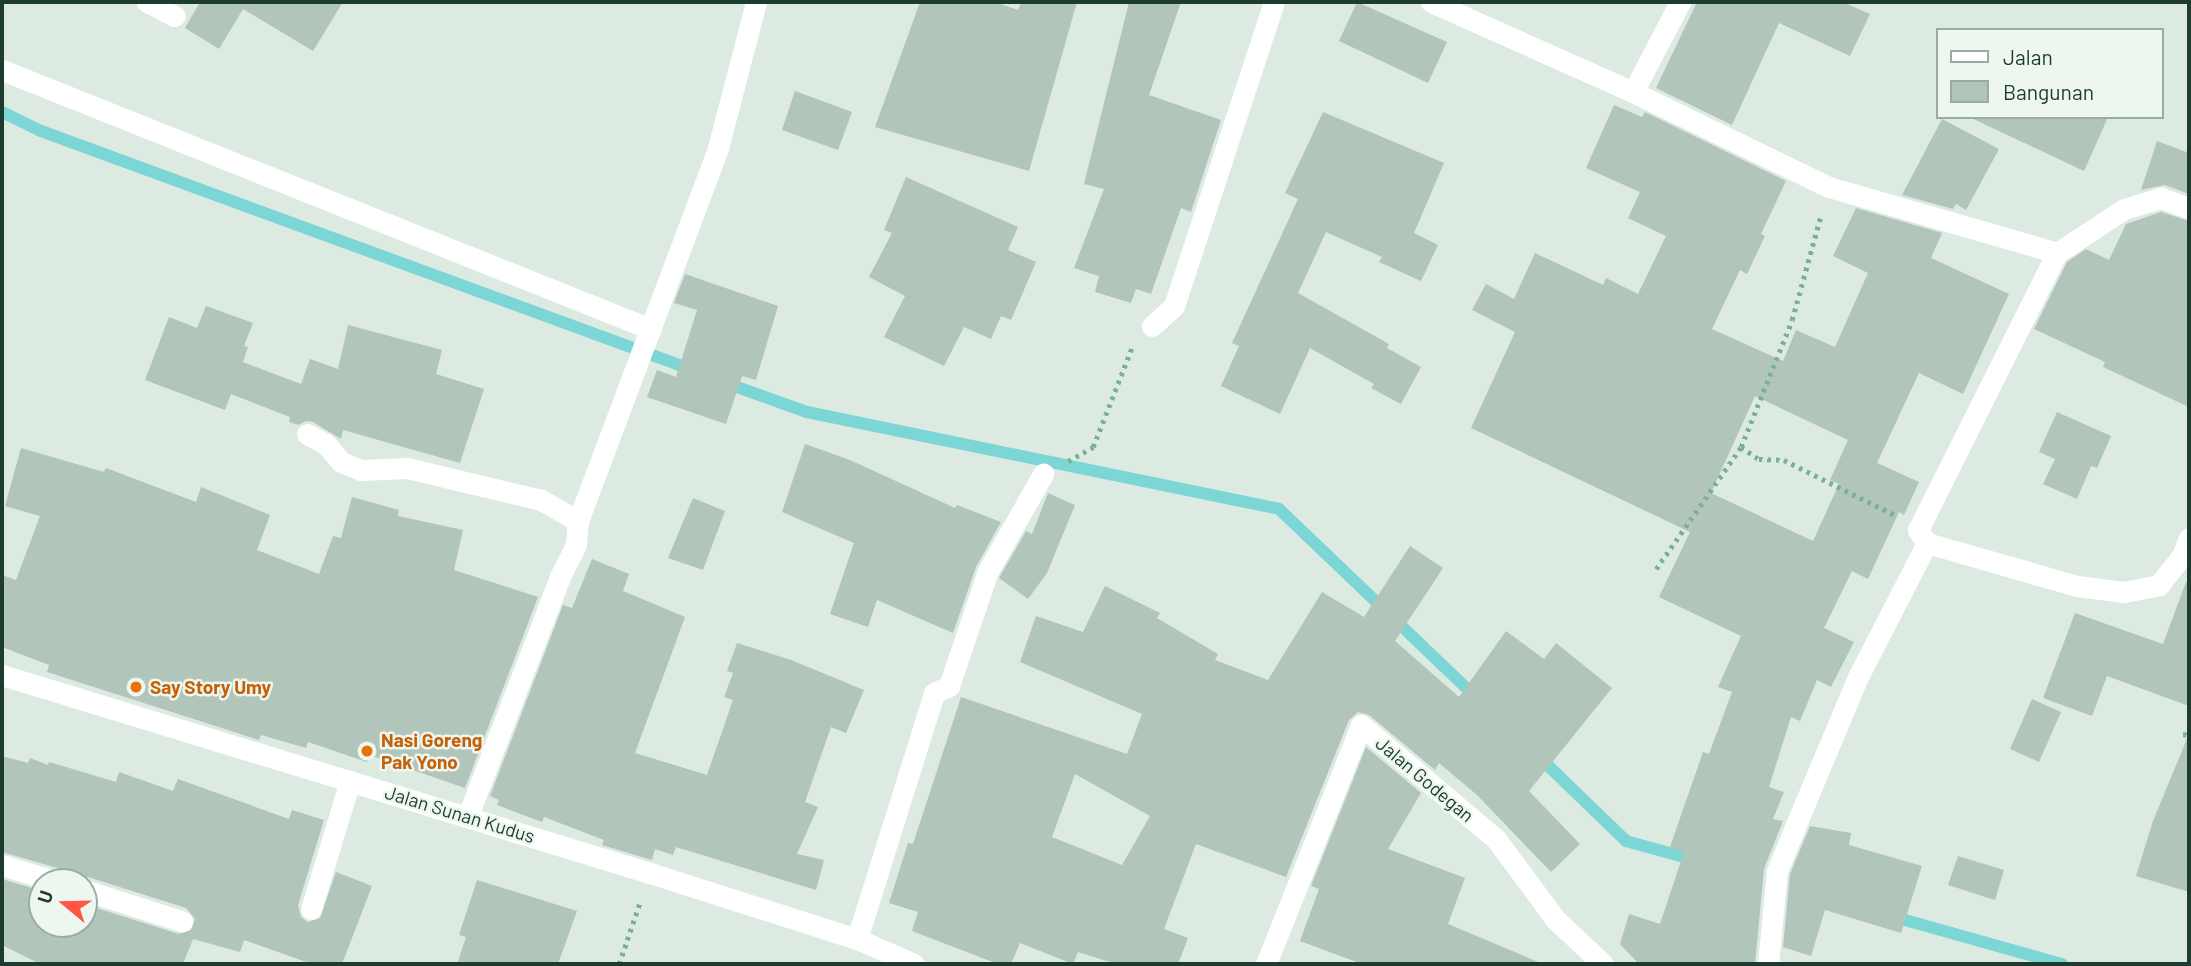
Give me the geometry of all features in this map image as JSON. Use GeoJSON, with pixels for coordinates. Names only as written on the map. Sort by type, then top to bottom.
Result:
{"type":"FeatureCollection","features":[{"type":"Feature","properties":{"kind":"street"},"geometry":{"type":"LineString","coordinates":[[148,2],[175,16]]}},
{"type":"Feature","properties":{"kind":"street"},"geometry":{"type":"LineString","coordinates":[[468,816],[560,577],[576,545],[578,521],[718,148],[756,2]]}},
{"type":"Feature","properties":{"kind":"street"},"geometry":{"type":"LineString","coordinates":[[1152,326],[1174,306],[1273,2]]}},
{"type":"Feature","properties":{"kind":"street"},"geometry":{"type":"LineString","coordinates":[[1431,2],[1633,92],[1829,187],[2057,253]]}},
{"type":"Feature","properties":{"kind":"street"},"geometry":{"type":"LineString","coordinates":[[1633,92],[1680,2]]}},
{"type":"Feature","properties":{"kind":"street"},"geometry":{"type":"LineString","coordinates":[[2,69],[651,329]]}},
{"type":"Feature","properties":{"kind":"street"},"geometry":{"type":"LineString","coordinates":[[1768,964],[1777,871],[1858,677],[2057,253],[2124,209],[2161,198],[2189,208]]}},
{"type":"Feature","properties":{"kind":"street"},"geometry":{"type":"LineString","coordinates":[[307,434],[326,444],[341,462],[360,470],[407,468],[541,500],[578,521]]}},
{"type":"Feature","properties":{"kind":"street"},"geometry":{"type":"LineString","coordinates":[[857,939],[934,693],[949,686],[988,571],[1044,474]]}},
{"type":"Feature","properties":{"kind":"street"},"geometry":{"type":"LineString","coordinates":[[1923,536],[2077,586],[2124,592],[2159,585],[2182,556],[2189,537]]}},
{"type":"Feature","properties":{"kind":"street","name":"Jalan Sunan Kudus"},"geometry":{"type":"LineString","coordinates":[[2,675],[650,873],[857,939],[914,964]]}},
{"type":"Feature","properties":{"kind":"street","name":"Jalan Godegan"},"geometry":{"type":"LineString","coordinates":[[1266,964],[1361,725],[1496,839],[1556,920],[1603,964]]}},
{"type":"Feature","properties":{"kind":"street"},"geometry":{"type":"LineString","coordinates":[[311,909],[350,781]]}},
{"type":"Feature","properties":{"kind":"street"},"geometry":{"type":"LineString","coordinates":[[2,865],[28,873]]}},
{"type":"Feature","properties":{"kind":"street"},"geometry":{"type":"LineString","coordinates":[[98,894],[182,921]]}},
{"type":"Feature","properties":{"kind":"path"},"geometry":{"type":"LineString","coordinates":[[1656,569],[1741,447],[1792,320],[1829,187]]}},
{"type":"Feature","properties":{"kind":"path"},"geometry":{"type":"LineString","coordinates":[[1044,474],[1093,447],[1125,358]]}},
{"type":"Feature","properties":{"kind":"path"},"geometry":{"type":"LineString","coordinates":[[1741,447],[1759,459],[1784,460],[1906,521],[1923,536]]}},
{"type":"Feature","properties":{"kind":"path"},"geometry":{"type":"LineString","coordinates":[[2183,734],[2189,735]]}},
{"type":"Feature","properties":{"kind":"path"},"geometry":{"type":"LineString","coordinates":[[619,964],[650,873]]}},
{"type":"Feature","properties":{"kind":"building"},"geometry":{"type":"Polygon","coordinates":[[[200,2],[343,2],[313,51],[243,9],[219,49],[185,28],[200,2]]]}},
{"type":"Feature","properties":{"kind":"building"},"geometry":{"type":"Polygon","coordinates":[[[920,2],[995,2],[1018,10],[1021,2],[1077,2],[1029,171],[875,127],[920,2]]]}},
{"type":"Feature","properties":{"kind":"building"},"geometry":{"type":"Polygon","coordinates":[[[1129,2],[1181,2],[1149,95],[1221,120],[1191,212],[1181,208],[1151,294],[1136,289],[1131,303],[1095,292],[1099,276],[1074,268],[1104,189],[1084,184],[1129,2]]]}},
{"type":"Feature","properties":{"kind":"building"},"geometry":{"type":"Polygon","coordinates":[[[1357,2],[1447,42],[1428,83],[1339,41],[1357,2]]]}},
{"type":"Feature","properties":{"kind":"building"},"geometry":{"type":"Polygon","coordinates":[[[1697,2],[1843,2],[1870,14],[1850,56],[1779,23],[1732,125],[1656,88],[1697,2]]]}},
{"type":"Feature","properties":{"kind":"building"},"geometry":{"type":"Polygon","coordinates":[[[795,91],[852,112],[838,150],[782,130],[795,91]]]}},
{"type":"Feature","properties":{"kind":"building"},"geometry":{"type":"Polygon","coordinates":[[[1614,105],[1642,117],[1645,112],[1786,181],[1761,234],[1765,236],[1747,274],[1740,270],[1712,329],[1783,361],[1796,330],[1835,347],[1868,273],[1833,256],[1856,208],[1942,233],[1931,258],[2009,294],[1963,394],[1919,373],[1877,463],[1919,482],[1904,515],[1899,512],[1868,579],[1852,571],[1824,628],[1854,642],[1831,687],[1817,680],[1800,721],[1791,717],[1769,787],[1784,792],[1773,819],[1783,821],[1764,869],[1755,964],[1639,964],[1620,944],[1629,914],[1660,924],[1684,852],[1670,847],[1703,752],[1709,754],[1732,692],[1718,687],[1741,636],[1659,597],[1690,532],[1471,428],[1515,332],[1472,310],[1486,284],[1514,299],[1535,253],[1603,285],[1606,278],[1638,294],[1666,236],[1628,218],[1640,192],[1586,168],[1614,105]],[[1755,396],[1711,493],[1813,541],[1839,484],[1830,480],[1848,440],[1755,396]]]}},
{"type":"Feature","properties":{"kind":"building"},"geometry":{"type":"Polygon","coordinates":[[[1323,112],[1444,163],[1414,233],[1438,245],[1421,281],[1379,262],[1382,257],[1326,232],[1298,293],[1389,344],[1387,348],[1421,367],[1401,404],[1371,388],[1374,384],[1310,348],[1280,414],[1221,386],[1239,346],[1232,343],[1298,199],[1285,193],[1323,112]]]}},
{"type":"Feature","properties":{"kind":"building"},"geometry":{"type":"Polygon","coordinates":[[[1942,119],[1999,149],[1966,210],[1956,204],[1953,209],[1902,195],[1942,119]]]}},
{"type":"Feature","properties":{"kind":"building"},"geometry":{"type":"Polygon","coordinates":[[[1973,119],[2107,119],[2084,171],[1973,119]]]}},
{"type":"Feature","properties":{"kind":"building"},"geometry":{"type":"Polygon","coordinates":[[[2157,141],[2189,153],[2189,194],[2165,185],[2141,190],[2157,141]]]}},
{"type":"Feature","properties":{"kind":"building"},"geometry":{"type":"Polygon","coordinates":[[[906,177],[1018,227],[1008,250],[1036,262],[1011,320],[1001,316],[991,339],[964,327],[944,366],[884,337],[905,296],[869,277],[892,233],[884,230],[906,177]]]}},
{"type":"Feature","properties":{"kind":"building"},"geometry":{"type":"Polygon","coordinates":[[[2161,212],[2189,221],[2189,407],[2103,367],[2105,362],[2034,329],[2067,262],[2086,249],[2109,260],[2126,224],[2161,212]]]}},
{"type":"Feature","properties":{"kind":"building"},"geometry":{"type":"Polygon","coordinates":[[[685,274],[778,306],[756,380],[742,376],[726,424],[647,397],[657,370],[676,377],[697,310],[674,303],[685,274]]]}},
{"type":"Feature","properties":{"kind":"building"},"geometry":{"type":"Polygon","coordinates":[[[206,306],[253,323],[244,346],[248,347],[243,362],[301,384],[310,359],[338,369],[348,325],[442,350],[436,374],[484,389],[460,463],[343,430],[341,439],[313,422],[306,421],[298,425],[289,422],[290,417],[231,394],[225,410],[145,380],[169,317],[197,328],[206,306]]]}},
{"type":"Feature","properties":{"kind":"building"},"geometry":{"type":"Polygon","coordinates":[[[2057,412],[2111,436],[2097,468],[2091,466],[2077,499],[2043,484],[2055,459],[2039,452],[2057,412]]]}},
{"type":"Feature","properties":{"kind":"building"},"geometry":{"type":"Polygon","coordinates":[[[805,444],[850,460],[955,508],[957,505],[1001,522],[976,567],[953,633],[877,600],[868,627],[830,614],[854,543],[782,512],[805,444]]]}},
{"type":"Feature","properties":{"kind":"building"},"geometry":{"type":"Polygon","coordinates":[[[21,448],[104,472],[106,468],[196,502],[201,487],[270,515],[257,550],[319,574],[333,536],[341,538],[352,497],[399,510],[398,516],[463,530],[454,570],[538,597],[465,788],[369,755],[367,762],[308,742],[306,748],[261,735],[259,740],[47,672],[49,665],[2,647],[2,575],[16,580],[40,516],[5,506],[21,448]]]}},
{"type":"Feature","properties":{"kind":"building"},"geometry":{"type":"Polygon","coordinates":[[[1048,493],[1075,505],[1047,573],[1028,599],[999,578],[1026,531],[1032,534],[1048,493]]]}},
{"type":"Feature","properties":{"kind":"building"},"geometry":{"type":"Polygon","coordinates":[[[693,498],[725,511],[703,570],[668,558],[693,498]]]}},
{"type":"Feature","properties":{"kind":"building"},"geometry":{"type":"Polygon","coordinates":[[[1410,546],[1443,568],[1395,641],[1459,697],[1506,631],[1544,659],[1556,643],[1612,688],[1529,791],[1580,844],[1551,872],[1477,795],[1439,763],[1435,770],[1369,715],[1358,712],[1349,720],[1286,877],[1196,844],[1164,929],[1188,938],[1178,964],[1116,964],[1078,952],[1073,964],[1020,943],[1011,964],[998,964],[912,931],[918,912],[889,903],[908,843],[913,844],[961,697],[1127,754],[1142,714],[1020,662],[1036,616],[1083,632],[1105,586],[1160,613],[1157,618],[1218,654],[1215,660],[1268,680],[1322,592],[1364,617],[1410,546]],[[1075,774],[1052,837],[1122,865],[1150,816],[1075,774]]]}},
{"type":"Feature","properties":{"kind":"building"},"geometry":{"type":"Polygon","coordinates":[[[592,559],[629,574],[623,591],[685,617],[635,753],[707,775],[733,700],[724,697],[733,673],[727,671],[737,643],[791,660],[864,690],[846,733],[831,727],[805,802],[818,807],[797,854],[824,860],[816,890],[676,847],[673,855],[655,849],[652,860],[602,845],[604,840],[544,817],[542,822],[497,805],[499,800],[490,796],[563,605],[572,608],[592,559]]]}},
{"type":"Feature","properties":{"kind":"building"},"geometry":{"type":"Polygon","coordinates":[[[2186,582],[2189,582],[2189,706],[2107,676],[2092,716],[2043,698],[2075,613],[2163,644],[2186,582]]]}},
{"type":"Feature","properties":{"kind":"building"},"geometry":{"type":"Polygon","coordinates":[[[2032,699],[2061,712],[2039,762],[2010,749],[2032,699]]]}},
{"type":"Feature","properties":{"kind":"building"},"geometry":{"type":"Polygon","coordinates":[[[2189,734],[2189,892],[2136,876],[2153,821],[2189,734]]]}},
{"type":"Feature","properties":{"kind":"building"},"geometry":{"type":"Polygon","coordinates":[[[1366,747],[1421,793],[1388,849],[1465,878],[1448,924],[1543,964],[1362,964],[1300,941],[1319,889],[1311,886],[1366,747]]]}},
{"type":"Feature","properties":{"kind":"building"},"geometry":{"type":"Polygon","coordinates":[[[2,756],[28,763],[30,758],[116,782],[119,772],[173,791],[178,779],[289,819],[292,810],[324,820],[298,905],[301,917],[308,922],[320,918],[336,872],[372,886],[342,964],[312,964],[244,940],[240,952],[193,939],[183,964],[40,964],[2,945],[2,879],[28,887],[28,938],[98,938],[98,908],[179,934],[191,930],[195,919],[186,908],[98,880],[98,868],[58,868],[2,852],[2,756]]]}},
{"type":"Feature","properties":{"kind":"building"},"geometry":{"type":"Polygon","coordinates":[[[1810,826],[1851,833],[1849,845],[1922,866],[1901,933],[1825,910],[1811,956],[1783,947],[1790,874],[1810,826]]]}},
{"type":"Feature","properties":{"kind":"building"},"geometry":{"type":"Polygon","coordinates":[[[1958,856],[2004,870],[1995,900],[1948,885],[1958,856]]]}},
{"type":"Feature","properties":{"kind":"building"},"geometry":{"type":"Polygon","coordinates":[[[477,880],[577,911],[558,964],[457,964],[466,937],[459,935],[477,880]]]}},
{"type":"Feature","properties":{"kind":"waterway"},"geometry":{"type":"LineString","coordinates":[[2,112],[41,131],[693,370]]}},
{"type":"Feature","properties":{"kind":"waterway"},"geometry":{"type":"LineString","coordinates":[[723,382],[807,412],[1279,509],[1478,699]]}},
{"type":"Feature","properties":{"kind":"waterway"},"geometry":{"type":"LineString","coordinates":[[1537,755],[1626,841],[1698,861]]}},
{"type":"Feature","properties":{"kind":"waterway"},"geometry":{"type":"LineString","coordinates":[[1891,916],[2062,964]]}},
{"type":"Feature","properties":{"kind":"place","name":"Say Story Umy"},"geometry":{"type":"Point","coordinates":[136,687]}},
{"type":"Feature","properties":{"kind":"place","name":"Nasi Goreng Pak Yono"},"geometry":{"type":"Point","coordinates":[367,751]}}]}
